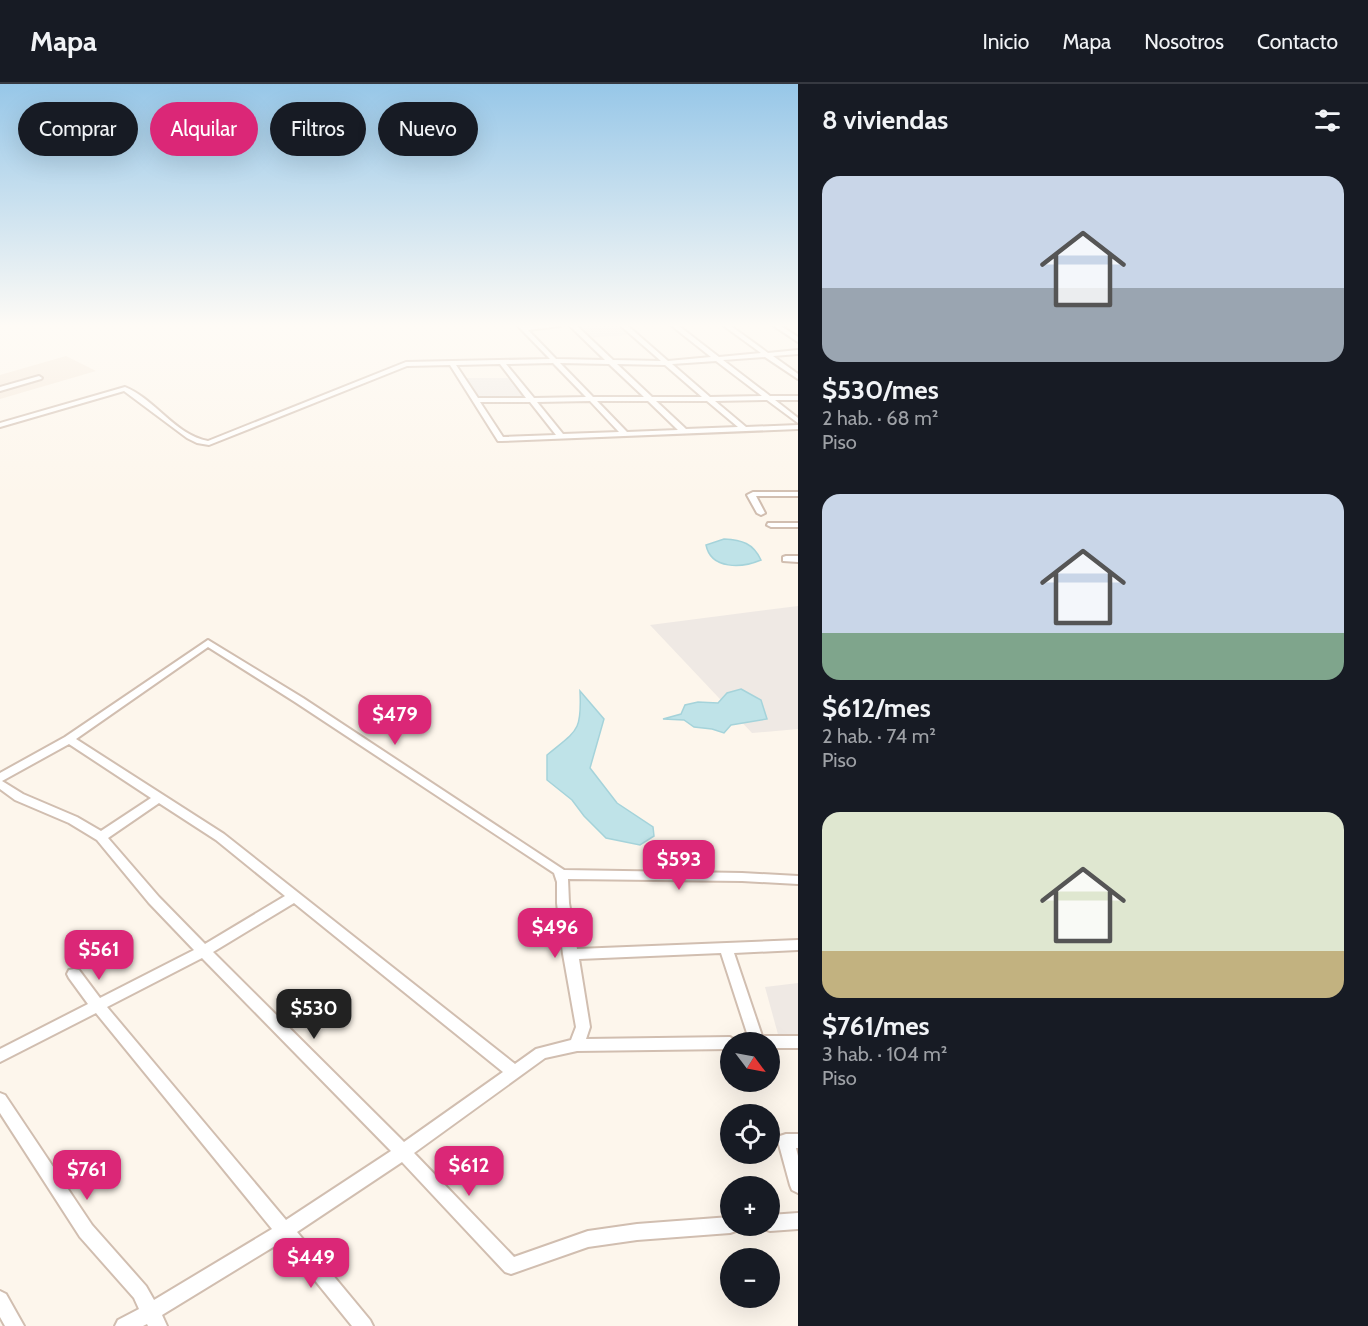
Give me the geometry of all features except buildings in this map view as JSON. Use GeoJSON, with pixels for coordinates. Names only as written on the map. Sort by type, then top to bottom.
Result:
{"type":"FeatureCollection","features":[{"type":"Feature","properties":{"kind":"street"},"geometry":{"type":"LineString","coordinates":[[0,388],[16,384]]}},
{"type":"Feature","properties":{"kind":"street"},"geometry":{"type":"LineString","coordinates":[[0,425],[125,390],[141,398],[170,423],[200,442],[209,443],[311,401],[359,384]]}},
{"type":"Feature","properties":{"kind":"street"},"geometry":{"type":"LineString","coordinates":[[465,384],[499,438],[798,427]]}},
{"type":"Feature","properties":{"kind":"street"},"geometry":{"type":"LineString","coordinates":[[519,384],[561,436]]}},
{"type":"Feature","properties":{"kind":"street"},"geometry":{"type":"LineString","coordinates":[[576,384],[625,434]]}},
{"type":"Feature","properties":{"kind":"street"},"geometry":{"type":"LineString","coordinates":[[635,384],[684,431]]}},
{"type":"Feature","properties":{"kind":"street"},"geometry":{"type":"LineString","coordinates":[[692,384],[744,429]]}},
{"type":"Feature","properties":{"kind":"street"},"geometry":{"type":"LineString","coordinates":[[750,384],[798,421]]}},
{"type":"Feature","properties":{"kind":"street"},"geometry":{"type":"LineString","coordinates":[[474,399],[798,398]]}},
{"type":"Feature","properties":{"kind":"street"},"geometry":{"type":"LineString","coordinates":[[760,513],[751,495],[753,494],[798,495]]}},
{"type":"Feature","properties":{"kind":"street"},"geometry":{"type":"LineString","coordinates":[[771,525],[798,525]]}},
{"type":"Feature","properties":{"kind":"street"},"geometry":{"type":"LineString","coordinates":[[786,559],[798,560]]}},
{"type":"Feature","properties":{"kind":"street"},"geometry":{"type":"LineString","coordinates":[[0,778],[69,739],[208,643],[556,868],[561,874],[570,954],[583,1027],[577,1045]]}},
{"type":"Feature","properties":{"kind":"street"},"geometry":{"type":"LineString","coordinates":[[69,739],[220,837],[513,1071]]}},
{"type":"Feature","properties":{"kind":"street"},"geometry":{"type":"LineString","coordinates":[[0,784],[19,797],[73,820],[101,837],[154,900],[403,1152],[511,1266],[588,1239],[637,1232],[720,1227]]}},
{"type":"Feature","properties":{"kind":"street"},"geometry":{"type":"LineString","coordinates":[[101,837],[160,797]]}},
{"type":"Feature","properties":{"kind":"street"},"geometry":{"type":"LineString","coordinates":[[561,874],[798,880]]}},
{"type":"Feature","properties":{"kind":"street"},"geometry":{"type":"LineString","coordinates":[[0,1056],[203,951],[293,897]]}},
{"type":"Feature","properties":{"kind":"street"},"geometry":{"type":"LineString","coordinates":[[570,954],[798,945]]}},
{"type":"Feature","properties":{"kind":"street"},"geometry":{"type":"LineString","coordinates":[[726,948],[754,1032]]}},
{"type":"Feature","properties":{"kind":"street"},"geometry":{"type":"LineString","coordinates":[[75,974],[98,1006],[364,1326]]}},
{"type":"Feature","properties":{"kind":"street"},"geometry":{"type":"LineString","coordinates":[[780,1042],[798,1042]]}},
{"type":"Feature","properties":{"kind":"street"},"geometry":{"type":"LineString","coordinates":[[124,1326],[155,1319],[403,1152],[541,1053],[577,1045],[720,1043]]}},
{"type":"Feature","properties":{"kind":"street"},"geometry":{"type":"LineString","coordinates":[[0,1100],[86,1231],[140,1292],[155,1319]]}},
{"type":"Feature","properties":{"kind":"street"},"geometry":{"type":"LineString","coordinates":[[798,1141],[786,1141],[798,1185]]}},
{"type":"Feature","properties":{"kind":"street"},"geometry":{"type":"LineString","coordinates":[[780,1222],[798,1221]]}},
{"type":"Feature","properties":{"kind":"street"},"geometry":{"type":"LineString","coordinates":[[0,1300],[15,1326]]}},
{"type":"Feature","properties":{"kind":"shaded area"},"geometry":{"type":"Polygon","coordinates":[[[0,384],[52,384],[0,399],[0,384]]]}},
{"type":"Feature","properties":{"kind":"shaded area"},"geometry":{"type":"Polygon","coordinates":[[[469,384],[515,384],[525,397],[477,397],[469,384]]]}},
{"type":"Feature","properties":{"kind":"shaded area"},"geometry":{"type":"Polygon","coordinates":[[[798,606],[798,729],[752,733],[650,625],[798,606]]]}},
{"type":"Feature","properties":{"kind":"shaded area"},"geometry":{"type":"Polygon","coordinates":[[[798,983],[798,1039],[780,1038],[765,987],[798,983]]]}},
{"type":"Feature","properties":{"kind":"water"},"geometry":{"type":"Polygon","coordinates":[[[724,539],[736,540],[751,546],[761,560],[745,565],[721,563],[709,553],[706,545],[724,539]]]}},
{"type":"Feature","properties":{"kind":"water"},"geometry":{"type":"Polygon","coordinates":[[[741,689],[761,700],[767,719],[731,725],[724,733],[694,727],[684,720],[663,719],[681,714],[685,705],[698,702],[718,703],[727,693],[741,689]]]}},
{"type":"Feature","properties":{"kind":"water"},"geometry":{"type":"Polygon","coordinates":[[[580,691],[604,719],[590,768],[617,803],[653,827],[654,836],[640,845],[606,838],[572,800],[547,780],[547,755],[576,729],[580,715],[580,691]]]}}]}
